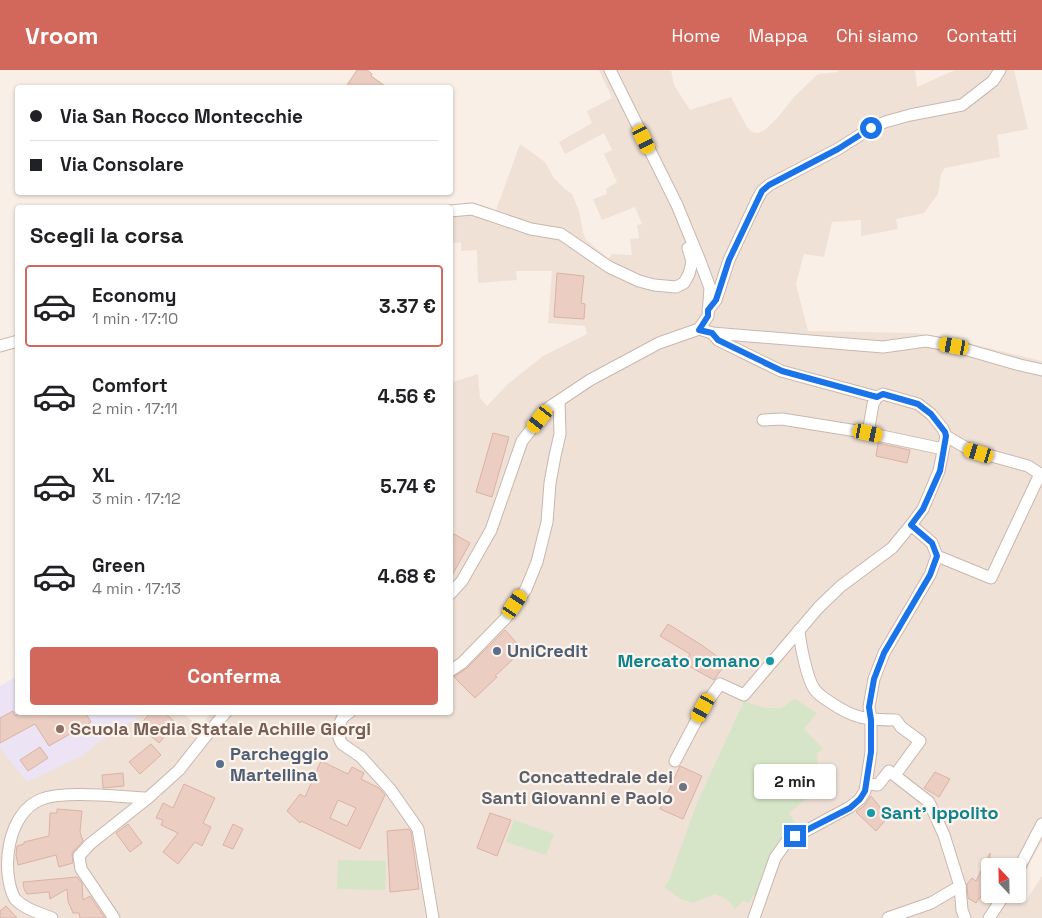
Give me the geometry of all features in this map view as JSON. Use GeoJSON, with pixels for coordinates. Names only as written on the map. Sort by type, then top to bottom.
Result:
{"type":"FeatureCollection","features":[{"type":"Feature","properties":{"kind":"street"},"geometry":{"type":"LineString","coordinates":[[610,70],[677,205],[710,288],[708,316],[699,330]]}},
{"type":"Feature","properties":{"kind":"street"},"geometry":{"type":"LineString","coordinates":[[708,310],[716,300],[729,260],[757,200],[762,191],[769,185],[885,122],[962,105],[993,80],[1000,70]]}},
{"type":"Feature","properties":{"kind":"street"},"geometry":{"type":"LineString","coordinates":[[453,211],[472,209],[531,229],[561,234],[624,275],[639,281],[666,287],[676,287],[684,283],[690,274],[692,262],[686,240],[689,234]]}},
{"type":"Feature","properties":{"kind":"street"},"geometry":{"type":"LineString","coordinates":[[453,591],[462,581],[491,530],[522,441],[548,408],[590,380],[659,342],[699,330],[712,333],[883,347],[926,341],[954,346],[1042,370]]}},
{"type":"Feature","properties":{"kind":"street"},"geometry":{"type":"LineString","coordinates":[[712,333],[718,340],[782,371],[877,397]]}},
{"type":"Feature","properties":{"kind":"street"},"geometry":{"type":"LineString","coordinates":[[0,346],[15,341]]}},
{"type":"Feature","properties":{"kind":"street"},"geometry":{"type":"LineString","coordinates":[[675,761],[703,708],[720,684],[744,695],[799,630],[841,586],[892,548],[923,509],[940,471],[946,436],[943,428],[931,414],[918,404],[883,394],[877,397],[873,404],[868,433]]}},
{"type":"Feature","properties":{"kind":"street"},"geometry":{"type":"LineString","coordinates":[[453,669],[462,663],[505,619],[526,588],[537,562],[547,522],[550,483],[560,434],[559,402]]}},
{"type":"Feature","properties":{"kind":"street"},"geometry":{"type":"LineString","coordinates":[[763,420],[782,419],[868,433],[943,450]]}},
{"type":"Feature","properties":{"kind":"street"},"geometry":{"type":"LineString","coordinates":[[937,556],[991,578],[1041,474],[1028,466],[970,450],[946,436]]}},
{"type":"Feature","properties":{"kind":"street"},"geometry":{"type":"LineString","coordinates":[[754,918],[775,858],[787,841],[850,808],[860,799],[867,784],[871,752],[869,707],[874,679],[884,653],[930,575],[937,556],[932,543],[911,525]]}},
{"type":"Feature","properties":{"kind":"street"},"geometry":{"type":"LineString","coordinates":[[799,630],[800,642],[814,689],[819,694],[851,716],[871,720],[896,720],[901,727],[920,741],[895,775]]}},
{"type":"Feature","properties":{"kind":"street"},"geometry":{"type":"LineString","coordinates":[[114,918],[81,868],[80,856],[90,844],[148,798],[179,770],[224,715]]}},
{"type":"Feature","properties":{"kind":"street"},"geometry":{"type":"LineString","coordinates":[[346,715],[338,725],[339,738],[342,744],[361,757],[390,788],[418,829],[433,918]]}},
{"type":"Feature","properties":{"kind":"street"},"geometry":{"type":"LineString","coordinates":[[867,784],[878,785],[889,770],[930,802],[944,835],[960,886],[963,914]]}},
{"type":"Feature","properties":{"kind":"street"},"geometry":{"type":"LineString","coordinates":[[52,918],[25,908],[14,898],[7,885],[3,869],[4,846],[11,826],[31,804],[43,799],[69,795],[148,798]]}},
{"type":"Feature","properties":{"kind":"street"},"geometry":{"type":"LineString","coordinates":[[1024,858],[1042,824]]}},
{"type":"Feature","properties":{"kind":"street"},"geometry":{"type":"LineString","coordinates":[[888,918],[931,903],[960,886]]}},
{"type":"Feature","properties":{"kind":"street"},"geometry":{"type":"LineString","coordinates":[[978,918],[984,915],[990,917],[999,903]]}},
{"type":"Feature","properties":{"kind":"shaded area"},"geometry":{"type":"Polygon","coordinates":[[[599,70],[671,70],[674,85],[690,110],[731,97],[747,127],[752,132],[758,133],[765,130],[794,97],[818,74],[838,72],[837,70],[915,70],[917,87],[955,70],[1014,70],[1028,129],[997,135],[1000,157],[945,168],[941,174],[938,194],[924,213],[896,219],[898,229],[861,236],[861,220],[832,222],[824,257],[804,254],[796,284],[808,331],[916,333],[951,339],[1042,361],[1042,841],[1026,870],[1026,858],[981,858],[981,903],[1026,903],[1042,876],[1042,918],[0,918],[0,690],[15,708],[15,715],[185,715],[200,726],[209,715],[453,715],[453,382],[478,374],[480,398],[487,406],[508,384],[543,356],[587,334],[585,326],[548,323],[552,271],[516,271],[517,280],[478,283],[477,250],[461,251],[461,242],[453,243],[453,206],[474,204],[495,213],[520,144],[545,162],[554,178],[572,194],[579,211],[586,240],[609,259],[612,254],[632,255],[630,239],[639,238],[637,225],[642,224],[635,207],[602,220],[593,199],[607,194],[606,189],[617,182],[604,154],[612,150],[604,133],[565,154],[559,142],[592,123],[587,111],[612,98],[599,70]]]}},
{"type":"Feature","properties":{"kind":"shaded area","name":"Scuola Media Statale Achille Giorgi"},"geometry":{"type":"Polygon","coordinates":[[[15,677],[15,715],[141,715],[95,745],[82,756],[27,782],[0,748],[0,686],[15,677]]]}},
{"type":"Feature","properties":{"kind":"green space"},"geometry":{"type":"Polygon","coordinates":[[[795,699],[817,713],[804,729],[824,749],[817,753],[820,784],[813,793],[789,813],[801,833],[788,836],[762,899],[753,896],[749,903],[743,901],[735,909],[727,899],[715,894],[693,903],[679,898],[664,887],[669,880],[697,803],[744,701],[764,708],[781,708],[795,699]]]}},
{"type":"Feature","properties":{"kind":"green space"},"geometry":{"type":"Polygon","coordinates":[[[514,820],[554,834],[546,855],[506,842],[514,820]]]}},
{"type":"Feature","properties":{"kind":"green space"},"geometry":{"type":"Polygon","coordinates":[[[338,860],[386,861],[385,890],[337,889],[338,860]]]}},
{"type":"Feature","properties":{"kind":"building"},"geometry":{"type":"Polygon","coordinates":[[[357,70],[367,70],[372,74],[371,76],[384,85],[347,85],[357,70]]]}},
{"type":"Feature","properties":{"kind":"building"},"geometry":{"type":"Polygon","coordinates":[[[557,273],[584,276],[581,303],[585,304],[584,319],[554,317],[557,273]]]}},
{"type":"Feature","properties":{"kind":"building"},"geometry":{"type":"Polygon","coordinates":[[[493,433],[509,437],[492,497],[476,492],[493,433]]]}},
{"type":"Feature","properties":{"kind":"building"},"geometry":{"type":"Polygon","coordinates":[[[878,443],[910,450],[907,463],[876,456],[878,443]]]}},
{"type":"Feature","properties":{"kind":"building"},"geometry":{"type":"Polygon","coordinates":[[[454,534],[470,543],[453,574],[454,534]]]}},
{"type":"Feature","properties":{"kind":"building"},"geometry":{"type":"Polygon","coordinates":[[[668,624],[726,663],[714,680],[685,664],[690,654],[660,636],[668,624]]]}},
{"type":"Feature","properties":{"kind":"building"},"geometry":{"type":"Polygon","coordinates":[[[505,630],[523,650],[475,698],[454,677],[467,668],[505,630]]]}},
{"type":"Feature","properties":{"kind":"building"},"geometry":{"type":"Polygon","coordinates":[[[13,711],[15,716],[87,715],[91,722],[49,746],[35,724],[0,743],[0,718],[13,711]]]}},
{"type":"Feature","properties":{"kind":"building"},"geometry":{"type":"Polygon","coordinates":[[[148,715],[167,715],[176,723],[159,743],[139,726],[148,715]]]}},
{"type":"Feature","properties":{"kind":"building"},"geometry":{"type":"Polygon","coordinates":[[[151,744],[161,755],[140,774],[129,762],[151,744]]]}},
{"type":"Feature","properties":{"kind":"building"},"geometry":{"type":"Polygon","coordinates":[[[40,747],[48,758],[28,771],[20,760],[40,747]]]}},
{"type":"Feature","properties":{"kind":"building"},"geometry":{"type":"Polygon","coordinates":[[[321,761],[348,774],[352,767],[364,773],[361,779],[379,788],[385,795],[360,849],[301,821],[300,823],[287,811],[300,794],[305,797],[321,761]],[[338,800],[330,818],[347,826],[356,808],[338,800]]]}},
{"type":"Feature","properties":{"kind":"building","name":"Concattedrale dei Santi Giovanni e Paolo"},"geometry":{"type":"Polygon","coordinates":[[[680,766],[702,776],[683,819],[660,809],[680,766]]]}},
{"type":"Feature","properties":{"kind":"building"},"geometry":{"type":"Polygon","coordinates":[[[935,772],[950,779],[939,797],[924,788],[935,772]]]}},
{"type":"Feature","properties":{"kind":"building"},"geometry":{"type":"Polygon","coordinates":[[[123,773],[124,786],[103,788],[102,775],[123,773]]]}},
{"type":"Feature","properties":{"kind":"building"},"geometry":{"type":"Polygon","coordinates":[[[184,784],[215,798],[203,823],[211,827],[202,846],[195,842],[178,864],[163,852],[178,833],[161,825],[163,820],[156,818],[163,803],[173,808],[184,784]]]}},
{"type":"Feature","properties":{"kind":"building","name":"Sant' Ippolito"},"geometry":{"type":"Polygon","coordinates":[[[871,796],[888,817],[876,831],[856,812],[865,805],[871,796]]]}},
{"type":"Feature","properties":{"kind":"building"},"geometry":{"type":"Polygon","coordinates":[[[57,809],[82,811],[80,832],[83,841],[72,853],[73,863],[59,867],[56,855],[18,865],[17,846],[24,844],[24,842],[49,836],[50,813],[57,813],[57,809]]]}},
{"type":"Feature","properties":{"kind":"building"},"geometry":{"type":"Polygon","coordinates":[[[490,813],[511,820],[497,856],[477,848],[490,813]]]}},
{"type":"Feature","properties":{"kind":"building"},"geometry":{"type":"Polygon","coordinates":[[[128,824],[142,843],[130,852],[116,833],[128,824]]]}},
{"type":"Feature","properties":{"kind":"building"},"geometry":{"type":"Polygon","coordinates":[[[233,824],[243,829],[233,849],[223,845],[233,824]]]}},
{"type":"Feature","properties":{"kind":"building"},"geometry":{"type":"Polygon","coordinates":[[[409,829],[419,889],[390,892],[387,831],[409,829]]]}},
{"type":"Feature","properties":{"kind":"building"},"geometry":{"type":"Polygon","coordinates":[[[981,871],[981,896],[976,903],[968,898],[967,884],[972,878],[976,881],[981,871]]]}},
{"type":"Feature","properties":{"kind":"building"},"geometry":{"type":"Polygon","coordinates":[[[77,877],[82,883],[83,900],[90,896],[105,918],[80,918],[79,913],[73,913],[68,901],[67,889],[50,899],[49,892],[27,894],[24,889],[23,882],[77,877]]]}},
{"type":"Feature","properties":{"kind":"building"},"geometry":{"type":"Polygon","coordinates":[[[6,906],[17,918],[0,918],[0,911],[6,906]]]}},
{"type":"Feature","properties":{"kind":"place","name":"UniCredit"},"geometry":{"type":"Point","coordinates":[497,651]}},
{"type":"Feature","properties":{"kind":"place","name":"Mercato romano"},"geometry":{"type":"Point","coordinates":[770,661]}},
{"type":"Feature","properties":{"kind":"place","name":"Scuola Media Statale Achille Giorgi"},"geometry":{"type":"Point","coordinates":[60,729]}},
{"type":"Feature","properties":{"kind":"place","name":"Parcheggio Martellina"},"geometry":{"type":"Point","coordinates":[220,764]}},
{"type":"Feature","properties":{"kind":"place","name":"Concattedrale dei Santi Giovanni e Paolo"},"geometry":{"type":"Point","coordinates":[683,787]}},
{"type":"Feature","properties":{"kind":"place","name":"Sant' Ippolito"},"geometry":{"type":"Point","coordinates":[871,813]}},
{"type":"Feature","properties":{"kind":"route"},"geometry":{"type":"LineString","coordinates":[[795,836],[850,808],[860,799],[865,791],[871,752],[869,707],[874,679],[884,653],[930,575],[937,556],[932,543],[911,525],[923,509],[940,471],[946,436],[943,428],[931,414],[918,404],[883,394],[877,397],[782,371],[718,340],[712,333],[699,330],[708,316],[708,310],[716,300],[729,260],[762,191],[769,185],[838,149],[871,128]]}}]}
